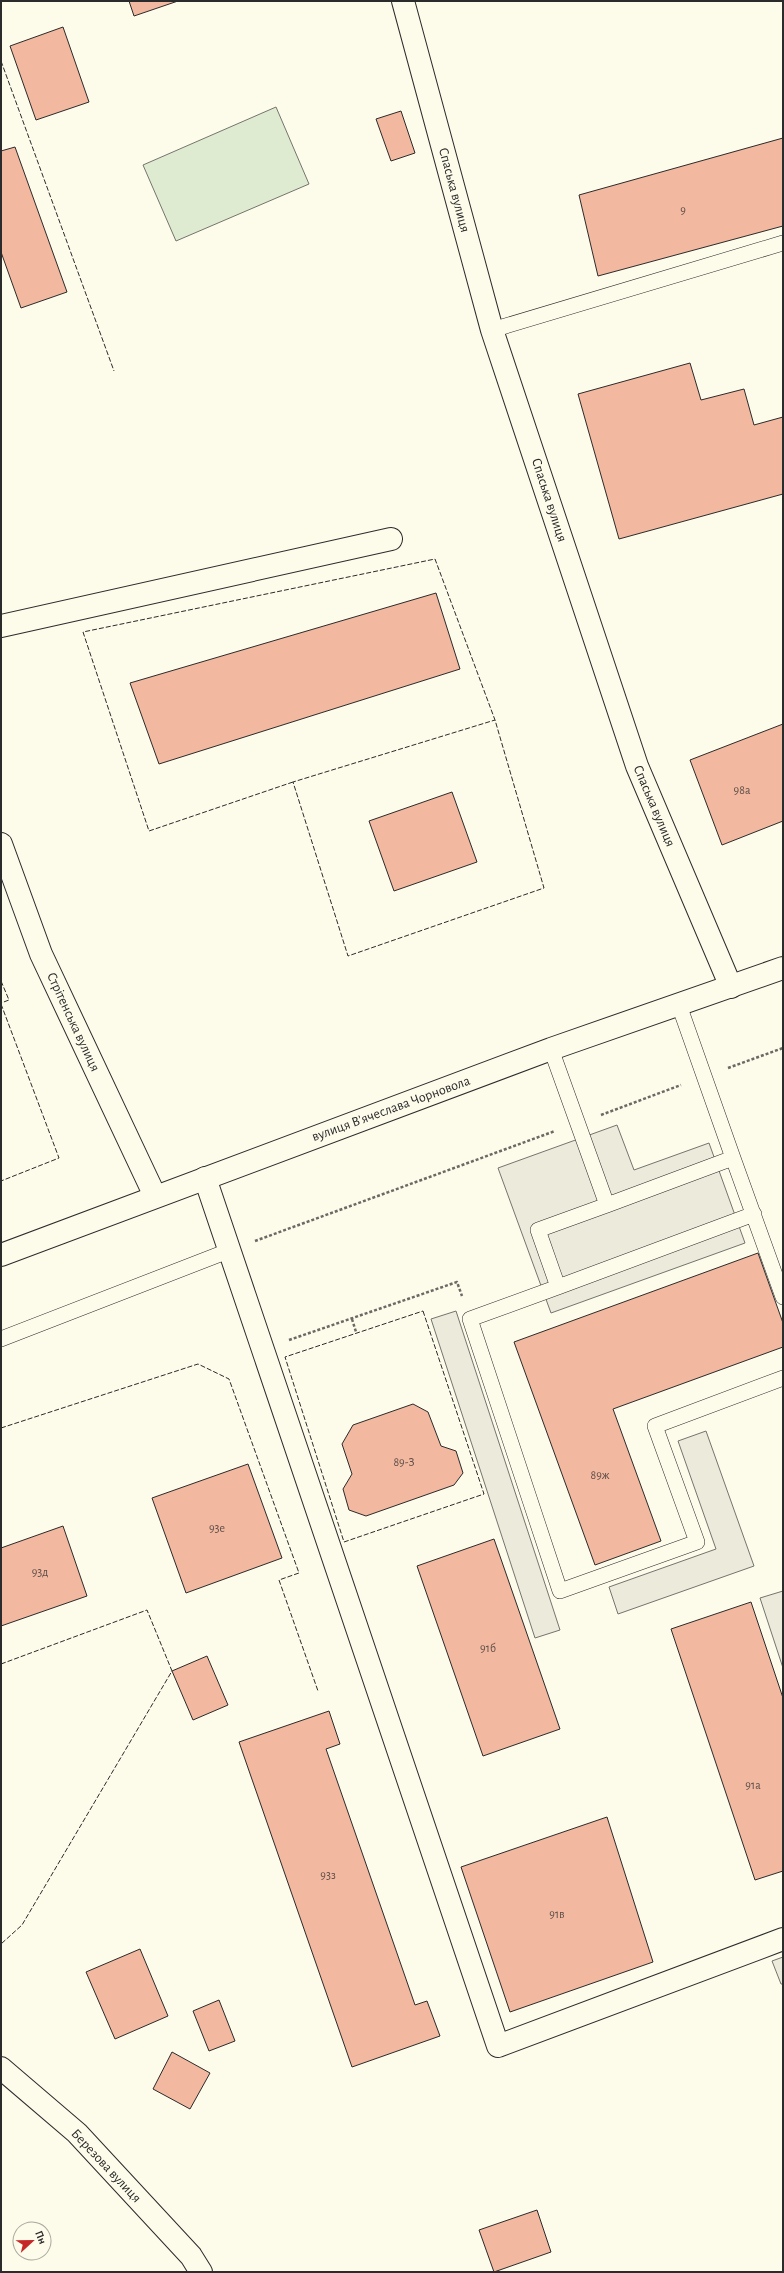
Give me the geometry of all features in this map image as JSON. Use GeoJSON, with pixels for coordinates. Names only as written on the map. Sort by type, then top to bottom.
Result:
{"type":"FeatureCollection","features":[{"type":"Feature","properties":{"kind":"street","name":"Спаська вулиця"},"geometry":{"type":"LineString","coordinates":[[403,1],[492,330],[637,766],[731,986]]}},
{"type":"Feature","properties":{"kind":"street"},"geometry":{"type":"LineString","coordinates":[[1,626],[392,540]]}},
{"type":"Feature","properties":{"kind":"street","name":"Стрітенська вулиця"},"geometry":{"type":"LineString","coordinates":[[1,844],[41,954],[155,1196]]}},
{"type":"Feature","properties":{"kind":"street","name":"вулиця Вʼячеслава Чорновола"},"geometry":{"type":"LineString","coordinates":[[1,1255],[155,1196],[551,1049],[783,968]]}},
{"type":"Feature","properties":{"kind":"street"},"geometry":{"type":"LineString","coordinates":[[205,1178],[228,1251],[498,2046],[783,1939]]}},
{"type":"Feature","properties":{"kind":"street","name":"Березова вулиця"},"geometry":{"type":"LineString","coordinates":[[1,2068],[77,2133],[190,2256],[201,2272]]}},
{"type":"Feature","properties":{"kind":"lane"},"geometry":{"type":"LineString","coordinates":[[492,330],[783,243]]}},
{"type":"Feature","properties":{"kind":"lane"},"geometry":{"type":"LineString","coordinates":[[679,1005],[783,1298]]}},
{"type":"Feature","properties":{"kind":"lane"},"geometry":{"type":"LineString","coordinates":[[551,1049],[607,1205]]}},
{"type":"Feature","properties":{"kind":"lane"},"geometry":{"type":"LineString","coordinates":[[558,1287],[538,1230],[733,1158]]}},
{"type":"Feature","properties":{"kind":"lane"},"geometry":{"type":"LineString","coordinates":[[754,1214],[470,1319],[560,1591],[697,1542],[655,1426],[783,1378]]}},
{"type":"Feature","properties":{"kind":"lane"},"geometry":{"type":"LineString","coordinates":[[1,1339],[228,1251]]}},
{"type":"Feature","properties":{"kind":"path"},"geometry":{"type":"LineString","coordinates":[[228,1251],[783,1048]]}},
{"type":"Feature","properties":{"kind":"path"},"geometry":{"type":"LineString","coordinates":[[262,1349],[457,1282],[470,1319]]}},
{"type":"Feature","properties":{"kind":"path"},"geometry":{"type":"LineString","coordinates":[[352,1319],[356,1332]]}},
{"type":"Feature","properties":{"kind":"green space"},"geometry":{"type":"Polygon","coordinates":[[[276,107],[309,184],[176,241],[143,165],[276,107]]]}},
{"type":"Feature","properties":{"kind":"shaded area"},"geometry":{"type":"Polygon","coordinates":[[[617,1125],[634,1170],[709,1143],[745,1243],[551,1313],[498,1168],[617,1125]]]}},
{"type":"Feature","properties":{"kind":"shaded area"},"geometry":{"type":"Polygon","coordinates":[[[456,1311],[560,1630],[535,1638],[431,1319],[456,1311]]]}},
{"type":"Feature","properties":{"kind":"shaded area"},"geometry":{"type":"Polygon","coordinates":[[[706,1431],[754,1566],[618,1614],[609,1587],[716,1549],[678,1441],[706,1431]]]}},
{"type":"Feature","properties":{"kind":"shaded area"},"geometry":{"type":"Polygon","coordinates":[[[783,1591],[783,1668],[760,1598],[783,1591]]]}},
{"type":"Feature","properties":{"kind":"shaded area"},"geometry":{"type":"Polygon","coordinates":[[[783,1957],[783,1984],[781,1984],[772,1961],[783,1957]]]}},
{"type":"Feature","properties":{"kind":"building"},"geometry":{"type":"Polygon","coordinates":[[[129,1],[178,1],[134,16],[129,1]]]}},
{"type":"Feature","properties":{"kind":"building"},"geometry":{"type":"Polygon","coordinates":[[[63,27],[89,102],[36,120],[10,46],[63,27]]]}},
{"type":"Feature","properties":{"kind":"building"},"geometry":{"type":"Polygon","coordinates":[[[401,111],[415,153],[391,161],[376,119],[401,111]]]}},
{"type":"Feature","properties":{"kind":"building"},"geometry":{"type":"Polygon","coordinates":[[[783,138],[783,226],[598,276],[579,195],[783,138]]]}},
{"type":"Feature","properties":{"kind":"building"},"geometry":{"type":"Polygon","coordinates":[[[15,147],[67,292],[21,308],[1,252],[1,151],[15,147]]]}},
{"type":"Feature","properties":{"kind":"building"},"geometry":{"type":"Polygon","coordinates":[[[690,363],[701,400],[744,389],[754,425],[783,417],[783,494],[619,539],[578,394],[690,363]]]}},
{"type":"Feature","properties":{"kind":"building"},"geometry":{"type":"Polygon","coordinates":[[[436,593],[460,669],[159,764],[130,683],[436,593]]]}},
{"type":"Feature","properties":{"kind":"building"},"geometry":{"type":"Polygon","coordinates":[[[783,724],[783,821],[722,845],[690,760],[783,724]]]}},
{"type":"Feature","properties":{"kind":"building"},"geometry":{"type":"Polygon","coordinates":[[[452,792],[477,862],[394,891],[369,821],[452,792]]]}},
{"type":"Feature","properties":{"kind":"building"},"geometry":{"type":"Polygon","coordinates":[[[758,1253],[783,1323],[783,1347],[613,1409],[661,1541],[595,1565],[514,1342],[758,1253]]]}},
{"type":"Feature","properties":{"kind":"building"},"geometry":{"type":"Polygon","coordinates":[[[413,1404],[428,1412],[441,1446],[456,1451],[463,1473],[454,1485],[366,1516],[349,1510],[343,1489],[352,1474],[342,1444],[353,1425],[413,1404]]]}},
{"type":"Feature","properties":{"kind":"building"},"geometry":{"type":"Polygon","coordinates":[[[248,1464],[282,1558],[186,1593],[152,1498],[248,1464]]]}},
{"type":"Feature","properties":{"kind":"building"},"geometry":{"type":"Polygon","coordinates":[[[63,1526],[87,1596],[1,1626],[1,1548],[63,1526]]]}},
{"type":"Feature","properties":{"kind":"building"},"geometry":{"type":"Polygon","coordinates":[[[494,1539],[560,1729],[483,1756],[417,1566],[494,1539]]]}},
{"type":"Feature","properties":{"kind":"building"},"geometry":{"type":"Polygon","coordinates":[[[751,1602],[783,1698],[783,1871],[755,1880],[671,1629],[751,1602]]]}},
{"type":"Feature","properties":{"kind":"building"},"geometry":{"type":"Polygon","coordinates":[[[207,1656],[228,1705],[193,1720],[172,1671],[207,1656]]]}},
{"type":"Feature","properties":{"kind":"building"},"geometry":{"type":"Polygon","coordinates":[[[329,1711],[340,1744],[326,1749],[415,2005],[427,2001],[440,2036],[352,2067],[239,1742],[329,1711]]]}},
{"type":"Feature","properties":{"kind":"building"},"geometry":{"type":"Polygon","coordinates":[[[607,1817],[653,1962],[510,2012],[461,1867],[607,1817]]]}},
{"type":"Feature","properties":{"kind":"building"},"geometry":{"type":"Polygon","coordinates":[[[140,1949],[168,2016],[115,2039],[86,1972],[140,1949]]]}},
{"type":"Feature","properties":{"kind":"building"},"geometry":{"type":"Polygon","coordinates":[[[219,2000],[235,2041],[209,2051],[193,2011],[219,2000]]]}},
{"type":"Feature","properties":{"kind":"building"},"geometry":{"type":"Polygon","coordinates":[[[172,2052],[210,2073],[190,2109],[153,2089],[172,2052]]]}},
{"type":"Feature","properties":{"kind":"building"},"geometry":{"type":"Polygon","coordinates":[[[537,2210],[551,2252],[494,2272],[479,2230],[537,2210]]]}},
{"type":"Feature","properties":{"kind":"fence"},"geometry":{"type":"LineString","coordinates":[[1,61],[114,371]]}},
{"type":"Feature","properties":{"kind":"fence"},"geometry":{"type":"LineString","coordinates":[[293,782],[149,831],[83,632],[435,559],[495,720],[544,888],[348,956],[293,782],[495,720]]}},
{"type":"Feature","properties":{"kind":"fence"},"geometry":{"type":"LineString","coordinates":[[1,981],[9,1000],[1,1003]]}},
{"type":"Feature","properties":{"kind":"fence"},"geometry":{"type":"LineString","coordinates":[[1,1004],[59,1158],[1,1181]]}},
{"type":"Feature","properties":{"kind":"fence"},"geometry":{"type":"LineString","coordinates":[[423,1311],[484,1494],[344,1542],[285,1357],[423,1311]]}},
{"type":"Feature","properties":{"kind":"fence"},"geometry":{"type":"LineString","coordinates":[[1,1428],[198,1364],[229,1379],[299,1573],[279,1580],[318,1691]]}},
{"type":"Feature","properties":{"kind":"fence"},"geometry":{"type":"LineString","coordinates":[[1,1664],[147,1610],[172,1671],[22,1925],[1,1944]]}}]}
